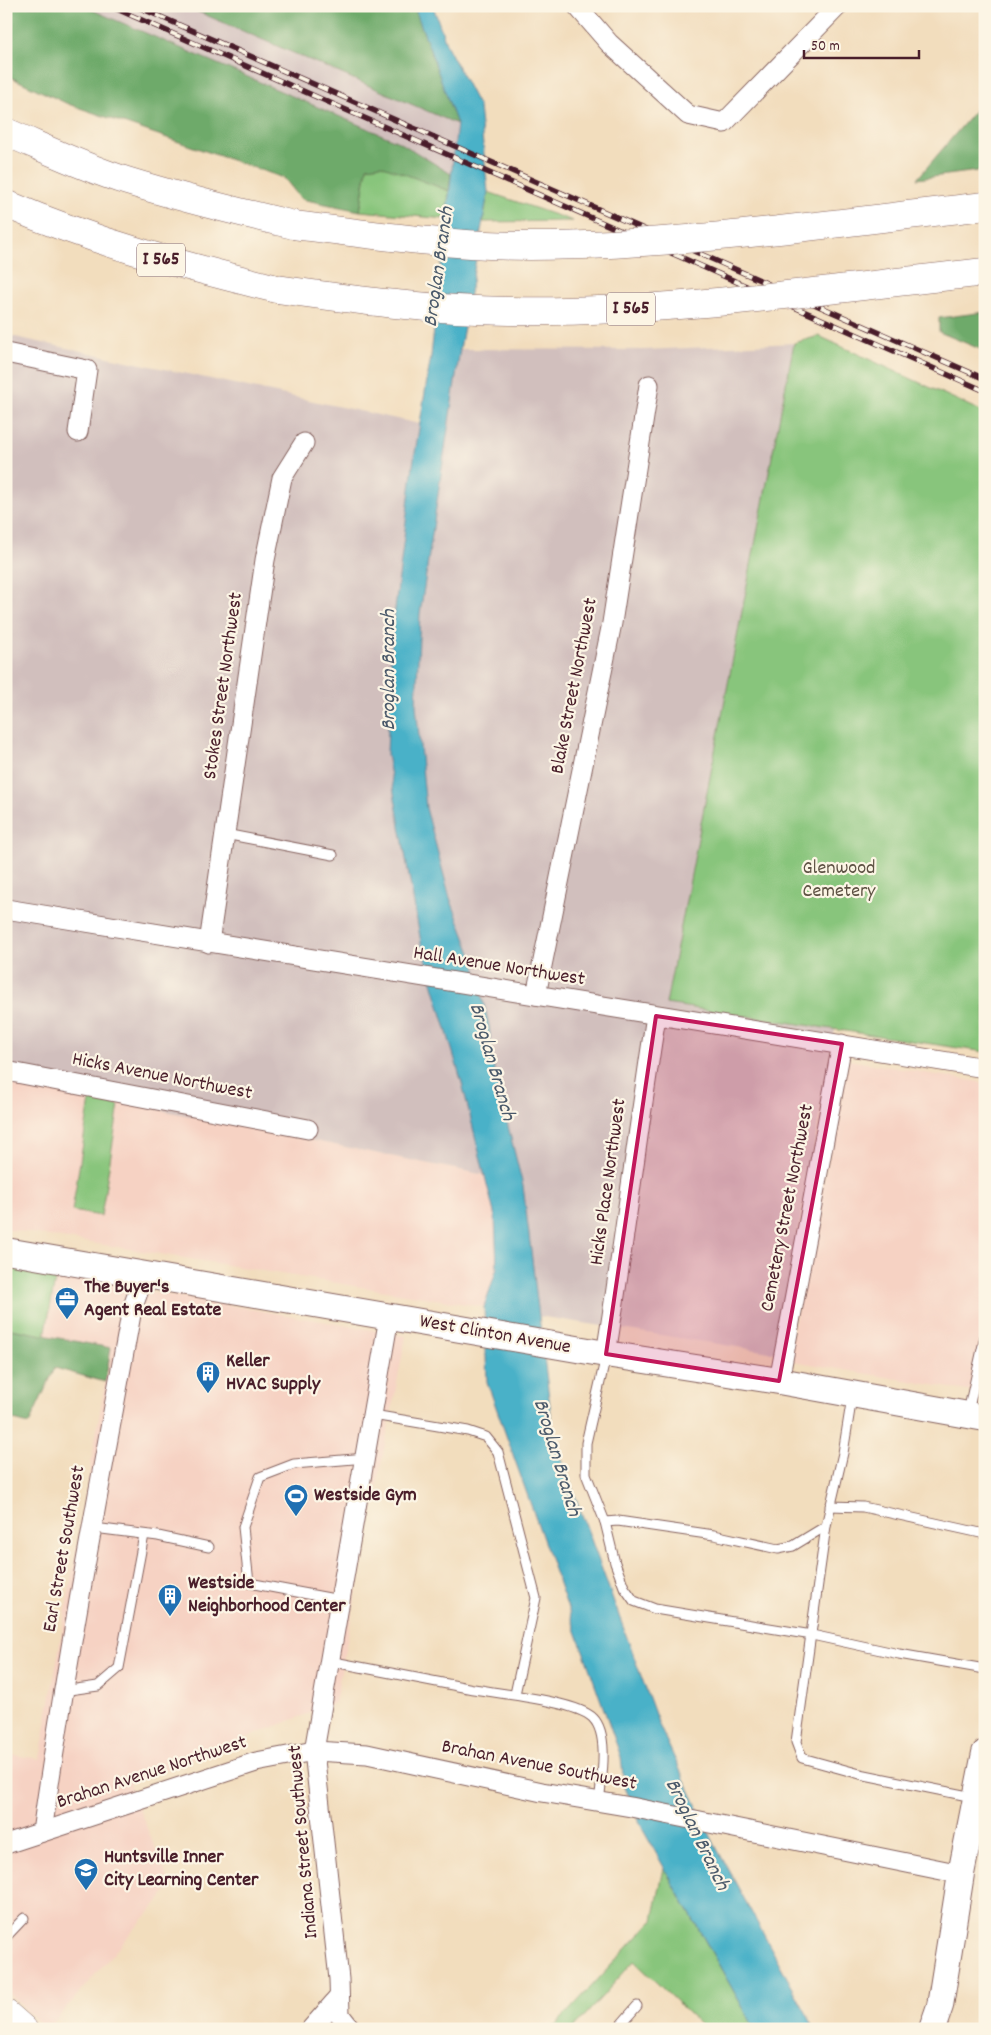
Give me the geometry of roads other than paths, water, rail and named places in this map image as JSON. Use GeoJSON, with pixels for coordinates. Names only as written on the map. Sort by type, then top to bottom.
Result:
{"type":"FeatureCollection","features":[{"type":"Feature","properties":{"kind":"main road"},"geometry":{"type":"LineString","coordinates":[[6,132],[69,160],[126,181],[222,208],[294,224],[388,238],[519,246],[566,245],[693,238],[985,206]]}},
{"type":"Feature","properties":{"kind":"main road","name":"I 565"},"geometry":{"type":"LineString","coordinates":[[6,204],[47,222],[154,258],[277,289],[396,305],[453,309],[511,312],[648,308],[985,272]]}},
{"type":"Feature","properties":{"kind":"main road"},"geometry":{"type":"LineString","coordinates":[[6,2014],[23,2029]]}},
{"type":"Feature","properties":{"kind":"street"},"geometry":{"type":"LineString","coordinates":[[577,6],[609,43],[688,115],[724,123],[838,6]]}},
{"type":"Feature","properties":{"kind":"street"},"geometry":{"type":"LineString","coordinates":[[6,353],[86,370],[78,432]]}},
{"type":"Feature","properties":{"kind":"street","name":"Blake Street Northwest"},"geometry":{"type":"LineString","coordinates":[[536,995],[612,623],[649,385]]}},
{"type":"Feature","properties":{"kind":"street","name":"Stokes Street Northwest"},"geometry":{"type":"LineString","coordinates":[[209,944],[265,560],[282,478],[304,443]]}},
{"type":"Feature","properties":{"kind":"street","name":"Hall Avenue Northwest"},"geometry":{"type":"LineString","coordinates":[[6,909],[209,944],[483,986],[656,1016],[985,1068]]}},
{"type":"Feature","properties":{"kind":"street","name":"Hicks Place Northwest"},"geometry":{"type":"LineString","coordinates":[[606,1354],[620,1271],[634,1149],[656,1016]]}},
{"type":"Feature","properties":{"kind":"street","name":"Cemetery Street Northwest"},"geometry":{"type":"LineString","coordinates":[[779,1381],[842,1044]]}},
{"type":"Feature","properties":{"kind":"street","name":"Hicks Avenue Northwest"},"geometry":{"type":"LineString","coordinates":[[6,1071],[308,1129]]}},
{"type":"Feature","properties":{"kind":"street","name":"West Clinton Avenue"},"geometry":{"type":"LineString","coordinates":[[7,1257],[144,1276],[606,1354],[779,1381],[976,1416]]}},
{"type":"Feature","properties":{"kind":"street","name":"Earl Street Southwest"},"geometry":{"type":"LineString","coordinates":[[42,1832],[62,1691],[94,1528],[132,1309],[144,1276]]}},
{"type":"Feature","properties":{"kind":"street","name":"Indiana Street Southwest"},"geometry":{"type":"LineString","coordinates":[[352,2029],[340,2015],[340,1997],[314,1751],[389,1317]]}},
{"type":"Feature","properties":{"kind":"street","name":"Brahan Avenue Southwest"},"geometry":{"type":"LineString","coordinates":[[314,1751],[367,1754],[599,1803],[631,1806],[961,1874]]}},
{"type":"Feature","properties":{"kind":"street","name":"Brahan Avenue Northwest"},"geometry":{"type":"LineString","coordinates":[[6,1844],[256,1762],[314,1751]]}},
{"type":"Feature","properties":{"kind":"street"},"geometry":{"type":"LineString","coordinates":[[932,2029],[941,1997],[961,1874],[977,1835],[976,1798],[985,1753]]}},
{"type":"Feature","properties":{"kind":"street"},"geometry":{"type":"LineString","coordinates":[[311,2029],[340,1997]]}},
{"type":"Feature","properties":{"kind":"lane"},"geometry":{"type":"LineString","coordinates":[[225,834],[333,855]]}},
{"type":"Feature","properties":{"kind":"lane"},"geometry":{"type":"LineString","coordinates":[[976,1416],[985,1336]]}},
{"type":"Feature","properties":{"kind":"lane"},"geometry":{"type":"LineString","coordinates":[[606,1354],[586,1443],[586,1474],[605,1522],[621,1579],[634,1601],[655,1609],[812,1634],[899,1654],[985,1669]]}},
{"type":"Feature","properties":{"kind":"lane"},"geometry":{"type":"LineString","coordinates":[[853,1394],[843,1454],[821,1544],[812,1634],[796,1742],[802,1758],[860,1774],[976,1798]]}},
{"type":"Feature","properties":{"kind":"lane"},"geometry":{"type":"LineString","coordinates":[[373,1415],[468,1431],[486,1437],[498,1452],[536,1598],[515,1694]]}},
{"type":"Feature","properties":{"kind":"lane"},"geometry":{"type":"LineString","coordinates":[[340,1600],[249,1583],[243,1526],[260,1477],[294,1464],[366,1458]]}},
{"type":"Feature","properties":{"kind":"lane"},"geometry":{"type":"LineString","coordinates":[[830,1506],[863,1507],[985,1534]]}},
{"type":"Feature","properties":{"kind":"lane"},"geometry":{"type":"LineString","coordinates":[[605,1522],[618,1521],[714,1535],[778,1549],[792,1546],[826,1526]]}},
{"type":"Feature","properties":{"kind":"lane"},"geometry":{"type":"LineString","coordinates":[[94,1528],[209,1547]]}},
{"type":"Feature","properties":{"kind":"lane"},"geometry":{"type":"LineString","coordinates":[[62,1691],[98,1686],[119,1668],[144,1535]]}},
{"type":"Feature","properties":{"kind":"lane"},"geometry":{"type":"LineString","coordinates":[[329,1660],[470,1688],[515,1694],[583,1710],[594,1719],[604,1749],[599,1803]]}},
{"type":"Feature","properties":{"kind":"lane"},"geometry":{"type":"LineString","coordinates":[[8,1932],[24,1918]]}},
{"type":"Feature","properties":{"kind":"lane"},"geometry":{"type":"LineString","coordinates":[[617,2029],[637,2006]]}},
{"type":"Feature","properties":{"kind":"water","name":"Broglan Branch"},"geometry":{"type":"Polygon","coordinates":[[[414,6],[433,6],[447,46],[479,107],[488,192],[460,349],[420,614],[416,705],[426,808],[450,898],[474,961],[489,1026],[494,1070],[523,1186],[554,1438],[659,1725],[715,1845],[815,2029],[755,2029],[643,1830],[624,1785],[621,1757],[487,1382],[484,1307],[497,1268],[495,1217],[462,1083],[422,948],[387,754],[392,633],[413,465],[431,356],[457,124],[414,6]]]}},
{"type":"Feature","properties":{"kind":"railway"},"geometry":{"type":"LineString","coordinates":[[110,6],[985,391]]}},
{"type":"Feature","properties":{"kind":"railway"},"geometry":{"type":"LineString","coordinates":[[136,6],[985,379]]}},
{"type":"Feature","properties":{"kind":"place","name":"The Buyer's Agent Real Estate"},"geometry":{"type":"Point","coordinates":[67,1320]}},
{"type":"Feature","properties":{"kind":"place","name":"Keller HVAC Supply"},"geometry":{"type":"Point","coordinates":[208,1394]}},
{"type":"Feature","properties":{"kind":"place","name":"Westside Gym"},"geometry":{"type":"Point","coordinates":[296,1517]}},
{"type":"Feature","properties":{"kind":"place","name":"Westside Neighborhood Center"},"geometry":{"type":"Point","coordinates":[170,1617]}},
{"type":"Feature","properties":{"kind":"place","name":"Huntsville Inner City Learning Center"},"geometry":{"type":"Point","coordinates":[86,1891]}},
{"type":"Feature","properties":{"kind":"park label","name":"Glenwood Cemetery"},"geometry":{"type":"Point","coordinates":[839,880]}}]}
